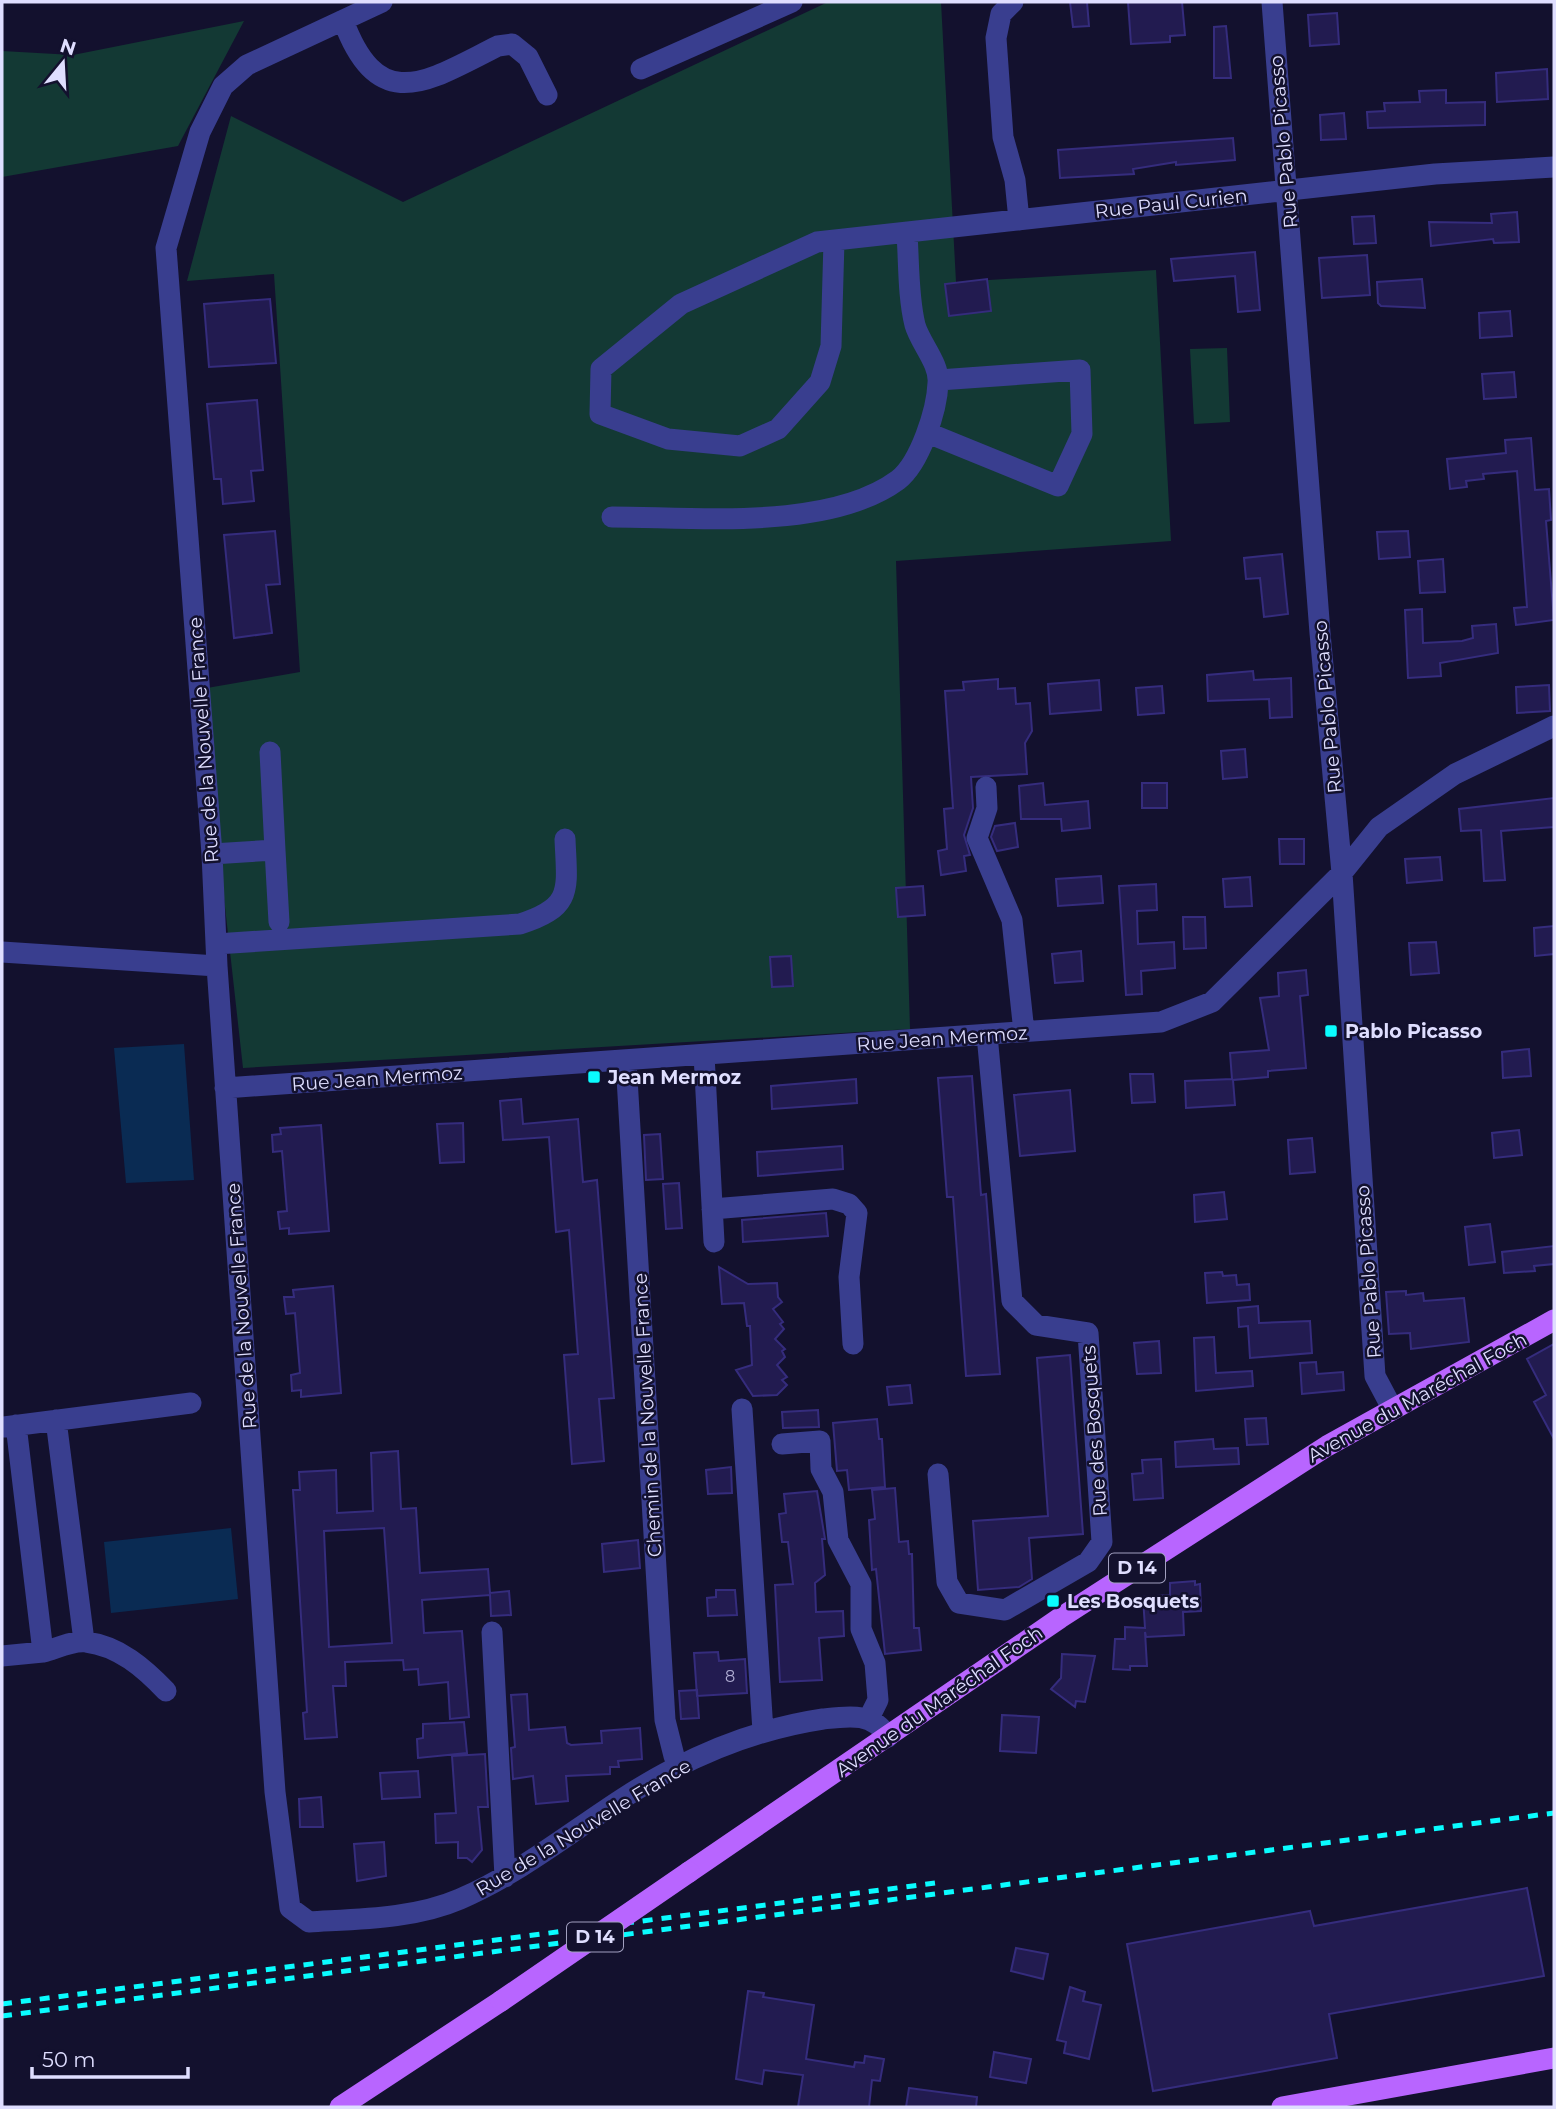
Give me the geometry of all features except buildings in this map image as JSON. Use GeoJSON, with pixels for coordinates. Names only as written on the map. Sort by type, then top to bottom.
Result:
{"type":"FeatureCollection","features":[{"type":"Feature","properties":{"kind":"main road","name":"Avenue du Maréchal Foch"},"geometry":{"type":"LineString","coordinates":[[340,2107],[501,2001],[1060,1618],[1327,1446],[1554,1320]]}},
{"type":"Feature","properties":{"kind":"main road"},"geometry":{"type":"LineString","coordinates":[[1282,2107],[1554,2058]]}},
{"type":"Feature","properties":{"kind":"street","name":"Rue de la Nouvelle France"},"geometry":{"type":"LineString","coordinates":[[382,2],[247,65],[223,86],[200,132],[166,248],[212,854],[225,1088],[275,1792],[290,1908],[309,1922],[391,1916],[457,1900],[505,1878],[679,1766],[763,1731],[847,1716],[869,1718]]}},
{"type":"Feature","properties":{"kind":"street"},"geometry":{"type":"LineString","coordinates":[[641,69],[792,2]]}},
{"type":"Feature","properties":{"kind":"street"},"geometry":{"type":"LineString","coordinates":[[1013,2],[1001,15],[996,38],[1003,137],[1015,180],[1019,220]]}},
{"type":"Feature","properties":{"kind":"street","name":"Rue Pablo Picasso"},"geometry":{"type":"LineString","coordinates":[[1272,2],[1320,633],[1342,873],[1375,1376],[1392,1408]]}},
{"type":"Feature","properties":{"kind":"street"},"geometry":{"type":"LineString","coordinates":[[343,20],[353,46],[373,72],[400,84],[423,83],[498,46],[512,44],[528,57],[547,95]]}},
{"type":"Feature","properties":{"kind":"street","name":"Rue Paul Curien"},"geometry":{"type":"LineString","coordinates":[[834,241],[831,346],[820,382],[778,429],[740,446],[668,439],[600,414],[601,369],[681,304],[817,242],[1435,174],[1554,167]]}},
{"type":"Feature","properties":{"kind":"street"},"geometry":{"type":"LineString","coordinates":[[612,517],[781,518],[839,505],[875,493],[900,478],[928,433],[939,380],[915,324],[906,234]]}},
{"type":"Feature","properties":{"kind":"street"},"geometry":{"type":"LineString","coordinates":[[928,433],[1058,486],[1082,434],[1080,370],[939,380]]}},
{"type":"Feature","properties":{"kind":"street","name":"Rue Jean Mermoz"},"geometry":{"type":"LineString","coordinates":[[225,1088],[1161,1022],[1212,1002],[1342,873],[1379,827],[1424,794],[1479,761],[1554,726]]}},
{"type":"Feature","properties":{"kind":"street"},"geometry":{"type":"LineString","coordinates":[[270,752],[279,922]]}},
{"type":"Feature","properties":{"kind":"street"},"geometry":{"type":"LineString","coordinates":[[986,787],[987,808],[977,838],[1012,920],[1024,1032]]}},
{"type":"Feature","properties":{"kind":"street"},"geometry":{"type":"LineString","coordinates":[[216,944],[520,924],[542,917],[558,907],[564,898],[567,888],[565,839]]}},
{"type":"Feature","properties":{"kind":"street"},"geometry":{"type":"LineString","coordinates":[[212,854],[275,850]]}},
{"type":"Feature","properties":{"kind":"street"},"geometry":{"type":"LineString","coordinates":[[2,952],[217,966]]}},
{"type":"Feature","properties":{"kind":"street","name":"Rue des Bosquets"},"geometry":{"type":"LineString","coordinates":[[938,1474],[947,1583],[959,1603],[1005,1610],[1088,1562],[1102,1542],[1087,1333],[1037,1325],[1012,1301],[987,1035]]}},
{"type":"Feature","properties":{"kind":"street"},"geometry":{"type":"LineString","coordinates":[[704,1055],[714,1242]]}},
{"type":"Feature","properties":{"kind":"street","name":"Chemin de la Nouvelle France"},"geometry":{"type":"LineString","coordinates":[[626,1061],[665,1720],[679,1766]]}},
{"type":"Feature","properties":{"kind":"street"},"geometry":{"type":"LineString","coordinates":[[712,1209],[833,1199],[849,1204],[856,1213],[849,1277],[853,1344]]}},
{"type":"Feature","properties":{"kind":"street"},"geometry":{"type":"LineString","coordinates":[[43,1652],[9,1426],[191,1403]]}},
{"type":"Feature","properties":{"kind":"street"},"geometry":{"type":"LineString","coordinates":[[742,1409],[763,1731]]}},
{"type":"Feature","properties":{"kind":"street"},"geometry":{"type":"LineString","coordinates":[[56,1420],[84,1641]]}},
{"type":"Feature","properties":{"kind":"street"},"geometry":{"type":"LineString","coordinates":[[782,1444],[820,1441],[821,1469],[832,1492],[838,1540],[861,1584],[861,1629],[875,1663],[878,1700],[869,1718],[881,1726],[888,1737]]}},
{"type":"Feature","properties":{"kind":"street"},"geometry":{"type":"LineString","coordinates":[[492,1632],[505,1878]]}},
{"type":"Feature","properties":{"kind":"street"},"geometry":{"type":"LineString","coordinates":[[2,1656],[43,1652],[84,1641],[118,1652],[145,1670],[166,1691]]}},
{"type":"Feature","properties":{"kind":"green space"},"geometry":{"type":"Polygon","coordinates":[[[828,2],[941,2],[956,282],[1156,270],[1171,541],[896,561],[910,1029],[243,1068],[224,898],[207,688],[300,672],[274,274],[187,281],[231,116],[403,202],[828,2]]]}},
{"type":"Feature","properties":{"kind":"green space"},"geometry":{"type":"Polygon","coordinates":[[[244,21],[178,146],[2,177],[2,51],[73,55],[244,21]]]}},
{"type":"Feature","properties":{"kind":"green space"},"geometry":{"type":"Polygon","coordinates":[[[1227,348],[1230,422],[1194,424],[1190,349],[1227,348]]]}},
{"type":"Feature","properties":{"kind":"water"},"geometry":{"type":"Polygon","coordinates":[[[184,1044],[194,1180],[126,1183],[114,1048],[184,1044]]]}},
{"type":"Feature","properties":{"kind":"water"},"geometry":{"type":"Polygon","coordinates":[[[231,1528],[238,1599],[111,1613],[104,1542],[231,1528]]]}},
{"type":"Feature","properties":{"kind":"railway"},"geometry":{"type":"LineString","coordinates":[[2,2016],[1554,1813]]}},
{"type":"Feature","properties":{"kind":"railway"},"geometry":{"type":"LineString","coordinates":[[2,2004],[935,1883]]}},
{"type":"Feature","properties":{"kind":"place","name":"Pablo Picasso"},"geometry":{"type":"Point","coordinates":[1331,1031]}},
{"type":"Feature","properties":{"kind":"place","name":"Jean Mermoz"},"geometry":{"type":"Point","coordinates":[594,1077]}},
{"type":"Feature","properties":{"kind":"place","name":"Les Bosquets"},"geometry":{"type":"Point","coordinates":[1053,1601]}}]}
